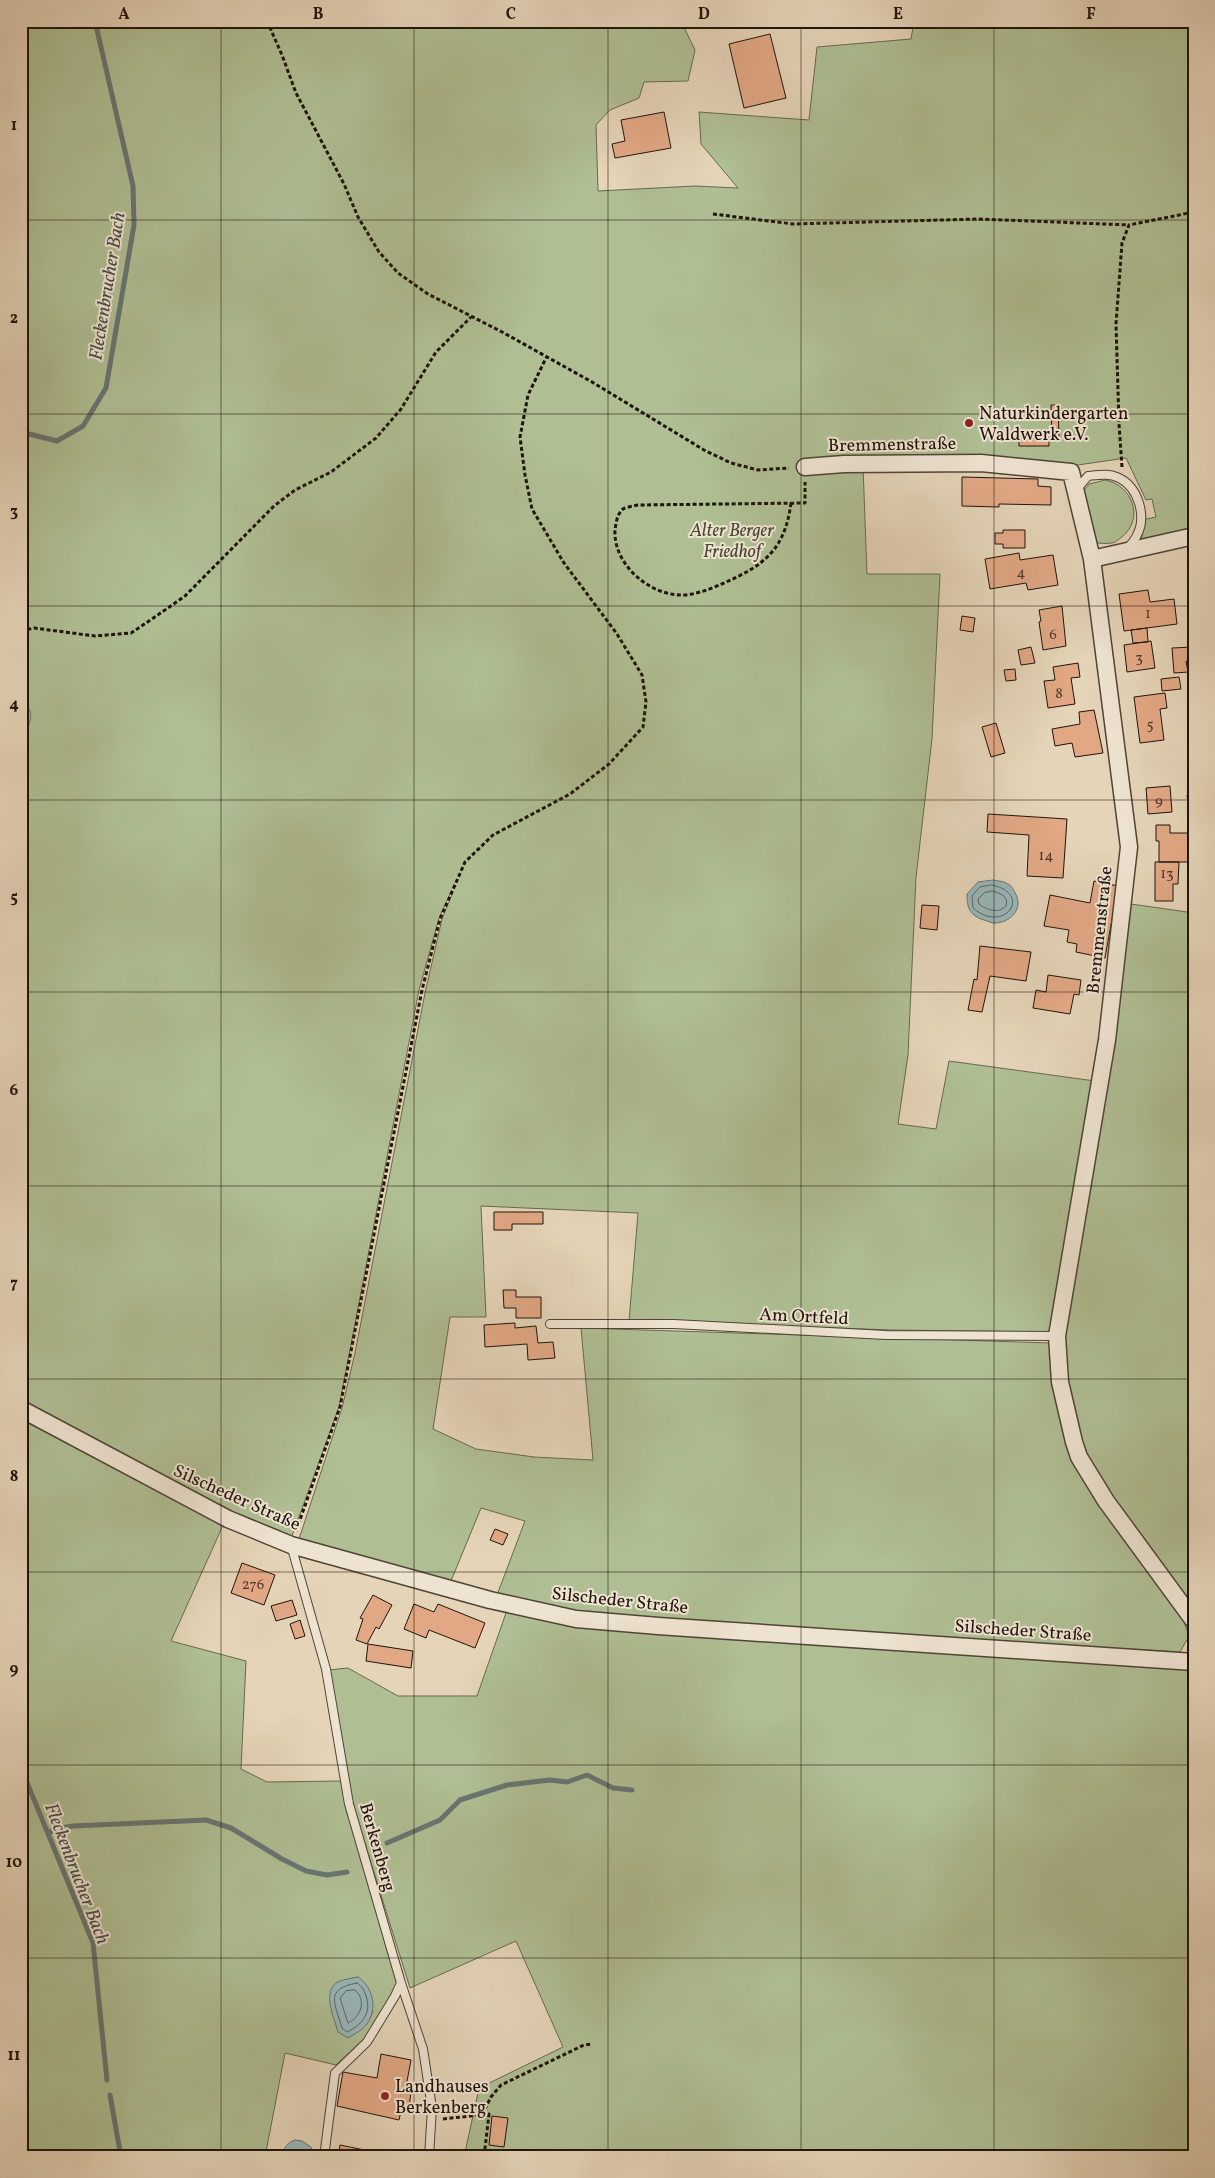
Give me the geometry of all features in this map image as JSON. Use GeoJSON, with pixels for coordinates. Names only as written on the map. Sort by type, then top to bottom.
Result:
{"type":"FeatureCollection","features":[{"type":"Feature","properties":{"kind":"street","name":"Bremmenstraße"},"geometry":{"type":"LineString","coordinates":[[805,467],[844,464],[980,462],[1071,472],[1092,559],[1129,847],[1107,1040],[1057,1336],[1060,1382],[1079,1457],[1106,1501],[1194,1621]]}},
{"type":"Feature","properties":{"kind":"street"},"geometry":{"type":"LineString","coordinates":[[1092,559],[1194,536]]}},
{"type":"Feature","properties":{"kind":"street","name":"Silscheder Straße"},"geometry":{"type":"LineString","coordinates":[[21,1410],[212,1511],[291,1545],[490,1600],[576,1619],[1194,1662]]}},
{"type":"Feature","properties":{"kind":"lane"},"geometry":{"type":"LineString","coordinates":[[1075,491],[1088,476],[1104,474],[1118,477],[1132,488],[1141,509],[1138,534],[1124,553]]}},
{"type":"Feature","properties":{"kind":"lane","name":"Am Ortfeld"},"geometry":{"type":"LineString","coordinates":[[550,1324],[674,1324],[886,1336],[1057,1336]]}},
{"type":"Feature","properties":{"kind":"lane","name":"Berkenberg"},"geometry":{"type":"LineString","coordinates":[[291,1545],[326,1669],[349,1804],[401,1983],[423,2049],[432,2108],[429,2157]]}},
{"type":"Feature","properties":{"kind":"lane"},"geometry":{"type":"LineString","coordinates":[[324,2157],[335,2073],[367,2042],[396,1996],[401,1983]]}},
{"type":"Feature","properties":{"kind":"path"},"geometry":{"type":"LineString","coordinates":[[267,21],[296,93],[344,184],[358,217],[379,252],[398,273],[428,294],[504,333],[607,391],[704,450],[731,463],[758,470],[805,467],[805,502],[638,504],[623,509],[616,522],[615,538],[624,564],[640,581],[662,592],[685,595],[712,588],[750,570],[774,551],[789,516],[791,503]]}},
{"type":"Feature","properties":{"kind":"path"},"geometry":{"type":"LineString","coordinates":[[713,214],[793,224],[979,219],[1129,225],[1194,212]]}},
{"type":"Feature","properties":{"kind":"path"},"geometry":{"type":"LineString","coordinates":[[1118,477],[1123,465],[1119,424],[1116,324],[1122,243],[1129,225]]}},
{"type":"Feature","properties":{"kind":"path"},"geometry":{"type":"LineString","coordinates":[[21,631],[34,628],[95,636],[131,633],[185,596],[274,506],[294,490],[331,472],[376,438],[401,409],[436,352],[471,317]]}},
{"type":"Feature","properties":{"kind":"path"},"geometry":{"type":"LineString","coordinates":[[291,1545],[340,1408],[422,990],[440,919],[465,862],[494,835],[570,794],[609,764],[643,727],[646,702],[642,674],[618,634],[564,563],[532,509],[520,437],[528,395],[546,358]]}},
{"type":"Feature","properties":{"kind":"path"},"geometry":{"type":"LineString","coordinates":[[482,2115],[491,2096],[501,2085],[584,2045],[592,2044]]}},
{"type":"Feature","properties":{"kind":"path"},"geometry":{"type":"LineString","coordinates":[[431,2120],[489,2114],[484,2157]]}},
{"type":"Feature","properties":{"kind":"green space","name":"Alter Berger Friedhof"},"geometry":{"type":"Polygon","coordinates":[[[21,21],[681,21],[695,50],[688,81],[644,82],[639,98],[610,110],[596,125],[598,191],[695,186],[738,188],[701,144],[699,112],[809,120],[817,47],[911,39],[914,21],[1194,21],[1194,528],[1141,540],[1146,519],[1156,517],[1152,499],[1146,500],[1126,458],[1071,466],[863,466],[867,574],[940,574],[932,739],[916,877],[908,1055],[898,1124],[936,1129],[949,1061],[1095,1081],[1050,1332],[893,1330],[629,1321],[638,1213],[481,1206],[486,1317],[450,1317],[433,1429],[476,1449],[534,1457],[593,1460],[581,1328],[1050,1343],[1058,1407],[1181,1613],[1189,1636],[1180,1652],[830,1631],[583,1612],[497,1595],[525,1521],[481,1508],[451,1581],[299,1539],[342,1408],[355,1353],[425,993],[442,919],[453,892],[451,892],[439,918],[419,990],[339,1407],[292,1536],[229,1510],[167,1479],[21,1400],[21,21]]]}},
{"type":"Feature","properties":{"kind":"green space"},"geometry":{"type":"Polygon","coordinates":[[[1105,480],[1122,488],[1128,495],[1134,512],[1133,521],[1129,529],[1116,542],[1096,543],[1083,492],[1089,484],[1105,480]]]}},
{"type":"Feature","properties":{"kind":"green space"},"geometry":{"type":"Polygon","coordinates":[[[1131,904],[1194,913],[1194,1612],[1134,1532],[1104,1482],[1092,1466],[1078,1435],[1070,1398],[1064,1340],[1114,1036],[1131,904]]]}},
{"type":"Feature","properties":{"kind":"green space"},"geometry":{"type":"Polygon","coordinates":[[[21,1415],[224,1523],[171,1641],[246,1661],[241,1769],[267,1782],[342,1781],[343,1793],[401,1983],[367,2036],[336,2065],[285,2053],[265,2157],[21,2157],[21,1415]],[[358,1977],[350,1979],[348,2038],[366,2025],[373,2012],[358,1977]]]}},
{"type":"Feature","properties":{"kind":"green space"},"geometry":{"type":"Polygon","coordinates":[[[507,1610],[1156,1665],[1194,1671],[1194,2157],[464,2157],[479,2088],[563,2047],[516,1941],[410,1988],[348,1789],[328,1670],[348,1668],[398,1696],[477,1696],[507,1610]]]}},
{"type":"Feature","properties":{"kind":"water"},"geometry":{"type":"Polygon","coordinates":[[[21,699],[28,707],[31,716],[29,725],[21,732],[21,699]]]}},
{"type":"Feature","properties":{"kind":"water"},"geometry":{"type":"Polygon","coordinates":[[[993,880],[1009,885],[1018,899],[1017,910],[1014,914],[999,923],[993,923],[977,917],[971,912],[968,903],[967,894],[978,882],[993,880]]]}},
{"type":"Feature","properties":{"kind":"water"},"geometry":{"type":"Polygon","coordinates":[[[358,1977],[370,1992],[373,2005],[372,2012],[365,2026],[348,2038],[338,2032],[331,2011],[330,1995],[336,1983],[358,1977]]]}},
{"type":"Feature","properties":{"kind":"water"},"geometry":{"type":"Polygon","coordinates":[[[295,2140],[302,2141],[311,2147],[313,2157],[282,2157],[286,2146],[295,2140]]]}},
{"type":"Feature","properties":{"kind":"building"},"geometry":{"type":"Polygon","coordinates":[[[770,34],[786,98],[744,108],[729,44],[770,34]]]}},
{"type":"Feature","properties":{"kind":"building"},"geometry":{"type":"Polygon","coordinates":[[[664,112],[671,148],[615,158],[612,144],[625,141],[621,120],[664,112]]]}},
{"type":"Feature","properties":{"kind":"building"},"geometry":{"type":"Polygon","coordinates":[[[1051,405],[1058,405],[1059,436],[1052,437],[1051,405]]]}},
{"type":"Feature","properties":{"kind":"building"},"geometry":{"type":"Polygon","coordinates":[[[1003,410],[1016,410],[1016,416],[1003,416],[1003,410]]]}},
{"type":"Feature","properties":{"kind":"building"},"geometry":{"type":"Polygon","coordinates":[[[1049,438],[1049,446],[1019,446],[1019,439],[1049,438]]]}},
{"type":"Feature","properties":{"kind":"building"},"geometry":{"type":"Polygon","coordinates":[[[962,477],[1038,479],[1038,486],[1051,487],[1051,505],[999,504],[999,507],[962,506],[962,477]]]}},
{"type":"Feature","properties":{"kind":"building"},"geometry":{"type":"Polygon","coordinates":[[[1003,530],[1025,530],[1025,548],[1003,548],[1003,544],[995,544],[995,533],[1003,533],[1003,530]]]}},
{"type":"Feature","properties":{"kind":"building"},"geometry":{"type":"Polygon","coordinates":[[[1019,553],[1020,560],[1053,555],[1058,585],[1028,590],[1026,583],[990,589],[985,559],[1019,553]]]}},
{"type":"Feature","properties":{"kind":"building"},"geometry":{"type":"Polygon","coordinates":[[[1194,575],[1194,601],[1188,577],[1194,575]]]}},
{"type":"Feature","properties":{"kind":"building"},"geometry":{"type":"Polygon","coordinates":[[[1148,590],[1150,602],[1174,599],[1177,624],[1124,631],[1119,594],[1148,590]]]}},
{"type":"Feature","properties":{"kind":"building"},"geometry":{"type":"Polygon","coordinates":[[[1062,606],[1066,646],[1043,650],[1039,610],[1062,606]]]}},
{"type":"Feature","properties":{"kind":"building"},"geometry":{"type":"Polygon","coordinates":[[[962,616],[975,618],[973,632],[960,630],[962,616]]]}},
{"type":"Feature","properties":{"kind":"building"},"geometry":{"type":"Polygon","coordinates":[[[1147,628],[1148,642],[1133,643],[1131,630],[1147,628]]]}},
{"type":"Feature","properties":{"kind":"building"},"geometry":{"type":"Polygon","coordinates":[[[1151,641],[1155,668],[1127,672],[1124,645],[1151,641]]]}},
{"type":"Feature","properties":{"kind":"building"},"geometry":{"type":"Polygon","coordinates":[[[1031,647],[1035,663],[1021,665],[1018,650],[1031,647]]]}},
{"type":"Feature","properties":{"kind":"building"},"geometry":{"type":"Polygon","coordinates":[[[1193,647],[1194,661],[1186,661],[1188,672],[1174,673],[1172,648],[1193,647]]]}},
{"type":"Feature","properties":{"kind":"building"},"geometry":{"type":"Polygon","coordinates":[[[1078,663],[1080,677],[1071,678],[1075,704],[1048,708],[1044,681],[1055,680],[1053,667],[1078,663]]]}},
{"type":"Feature","properties":{"kind":"building"},"geometry":{"type":"Polygon","coordinates":[[[1015,669],[1016,680],[1006,681],[1004,670],[1015,669]]]}},
{"type":"Feature","properties":{"kind":"building"},"geometry":{"type":"Polygon","coordinates":[[[1179,677],[1181,689],[1162,691],[1161,679],[1179,677]]]}},
{"type":"Feature","properties":{"kind":"building"},"geometry":{"type":"Polygon","coordinates":[[[1165,693],[1167,708],[1160,709],[1164,740],[1140,743],[1134,697],[1165,693]]]}},
{"type":"Feature","properties":{"kind":"building"},"geometry":{"type":"Polygon","coordinates":[[[1094,710],[1103,753],[1075,757],[1072,743],[1055,746],[1052,729],[1080,724],[1079,712],[1094,710]]]}},
{"type":"Feature","properties":{"kind":"building"},"geometry":{"type":"Polygon","coordinates":[[[996,723],[1005,753],[991,757],[982,727],[996,723]]]}},
{"type":"Feature","properties":{"kind":"building"},"geometry":{"type":"Polygon","coordinates":[[[1170,786],[1172,812],[1148,814],[1146,788],[1170,786]]]}},
{"type":"Feature","properties":{"kind":"building"},"geometry":{"type":"Polygon","coordinates":[[[1194,794],[1194,810],[1189,810],[1187,795],[1194,794]]]}},
{"type":"Feature","properties":{"kind":"building"},"geometry":{"type":"Polygon","coordinates":[[[988,814],[1067,819],[1063,878],[1027,876],[1029,835],[987,832],[988,814]]]}},
{"type":"Feature","properties":{"kind":"building"},"geometry":{"type":"Polygon","coordinates":[[[1156,825],[1170,825],[1170,833],[1194,833],[1194,862],[1159,862],[1159,841],[1156,841],[1156,825]]]}},
{"type":"Feature","properties":{"kind":"building"},"geometry":{"type":"Polygon","coordinates":[[[1155,862],[1179,862],[1178,884],[1173,884],[1173,901],[1155,901],[1155,862]]]}},
{"type":"Feature","properties":{"kind":"building"},"geometry":{"type":"Polygon","coordinates":[[[1094,881],[1118,886],[1105,958],[1076,952],[1077,944],[1067,942],[1069,930],[1044,926],[1050,895],[1090,903],[1094,881]]]}},
{"type":"Feature","properties":{"kind":"building"},"geometry":{"type":"Polygon","coordinates":[[[922,905],[939,906],[937,930],[920,928],[922,905]]]}},
{"type":"Feature","properties":{"kind":"building"},"geometry":{"type":"Polygon","coordinates":[[[980,946],[1031,952],[1026,981],[990,976],[982,1012],[968,1010],[974,979],[977,980],[980,946]]]}},
{"type":"Feature","properties":{"kind":"building"},"geometry":{"type":"Polygon","coordinates":[[[1048,975],[1081,980],[1079,995],[1074,994],[1070,1014],[1033,1008],[1036,990],[1046,992],[1048,975]]]}},
{"type":"Feature","properties":{"kind":"building"},"geometry":{"type":"Polygon","coordinates":[[[494,1212],[543,1212],[543,1224],[512,1224],[512,1230],[494,1230],[494,1212]]]}},
{"type":"Feature","properties":{"kind":"building"},"geometry":{"type":"Polygon","coordinates":[[[503,1290],[516,1290],[516,1297],[541,1297],[541,1318],[516,1318],[516,1308],[504,1308],[503,1290]]]}},
{"type":"Feature","properties":{"kind":"building"},"geometry":{"type":"Polygon","coordinates":[[[515,1323],[515,1328],[536,1326],[538,1343],[553,1342],[555,1358],[528,1360],[527,1344],[485,1347],[484,1325],[515,1323]]]}},
{"type":"Feature","properties":{"kind":"building"},"geometry":{"type":"Polygon","coordinates":[[[495,1529],[508,1534],[503,1545],[490,1540],[495,1529]]]}},
{"type":"Feature","properties":{"kind":"building"},"geometry":{"type":"Polygon","coordinates":[[[242,1563],[275,1575],[264,1605],[231,1593],[242,1563]]]}},
{"type":"Feature","properties":{"kind":"building"},"geometry":{"type":"Polygon","coordinates":[[[373,1595],[392,1605],[379,1629],[376,1627],[367,1644],[356,1640],[363,1619],[360,1618],[373,1595]]]}},
{"type":"Feature","properties":{"kind":"building"},"geometry":{"type":"Polygon","coordinates":[[[292,1600],[297,1615],[276,1621],[271,1606],[292,1600]]]}},
{"type":"Feature","properties":{"kind":"building"},"geometry":{"type":"Polygon","coordinates":[[[414,1604],[434,1612],[438,1604],[485,1623],[475,1648],[429,1630],[426,1638],[404,1629],[414,1604]]]}},
{"type":"Feature","properties":{"kind":"building"},"geometry":{"type":"Polygon","coordinates":[[[300,1620],[305,1636],[295,1639],[290,1624],[300,1620]]]}},
{"type":"Feature","properties":{"kind":"building"},"geometry":{"type":"Polygon","coordinates":[[[368,1644],[413,1651],[411,1668],[366,1661],[368,1644]]]}},
{"type":"Feature","properties":{"kind":"building"},"geometry":{"type":"Polygon","coordinates":[[[381,2054],[411,2060],[405,2092],[411,2093],[409,2107],[402,2106],[399,2120],[337,2106],[343,2072],[377,2078],[381,2054]]]}},
{"type":"Feature","properties":{"kind":"building"},"geometry":{"type":"Polygon","coordinates":[[[492,2116],[508,2118],[504,2147],[489,2145],[492,2116]]]}},
{"type":"Feature","properties":{"kind":"building"},"geometry":{"type":"Polygon","coordinates":[[[340,2145],[399,2157],[338,2157],[340,2145]]]}},
{"type":"Feature","properties":{"kind":"building"},"geometry":{"type":"Polygon","coordinates":[[[488,2150],[504,2152],[503,2157],[487,2157],[488,2150]]]}},
{"type":"Feature","properties":{"kind":"waterway","name":"Fleckenbrucher Bach"},"geometry":{"type":"LineString","coordinates":[[21,432],[57,441],[83,426],[106,388],[134,225],[133,186],[95,21]]}},
{"type":"Feature","properties":{"kind":"waterway","name":"Fleckenbrucher Bach"},"geometry":{"type":"LineString","coordinates":[[21,1768],[93,1943],[107,2080]]}},
{"type":"Feature","properties":{"kind":"waterway"},"geometry":{"type":"LineString","coordinates":[[387,1843],[440,1820],[460,1800],[507,1785],[550,1780],[567,1782],[587,1775],[613,1788],[632,1790]]}},
{"type":"Feature","properties":{"kind":"waterway"},"geometry":{"type":"LineString","coordinates":[[48,1834],[54,1829],[73,1826],[206,1820],[231,1828],[282,1859],[306,1871],[327,1875],[347,1872]]}},
{"type":"Feature","properties":{"kind":"waterway","name":"Fleckenbrucher Bach"},"geometry":{"type":"LineString","coordinates":[[110,2095],[121,2157]]}},
{"type":"Feature","properties":{"kind":"place","name":"Naturkindergarten Waldwerk e.V."},"geometry":{"type":"Point","coordinates":[969,423]}},
{"type":"Feature","properties":{"kind":"place","name":"Landhauses Berkenberg"},"geometry":{"type":"Point","coordinates":[385,2096]}}]}
